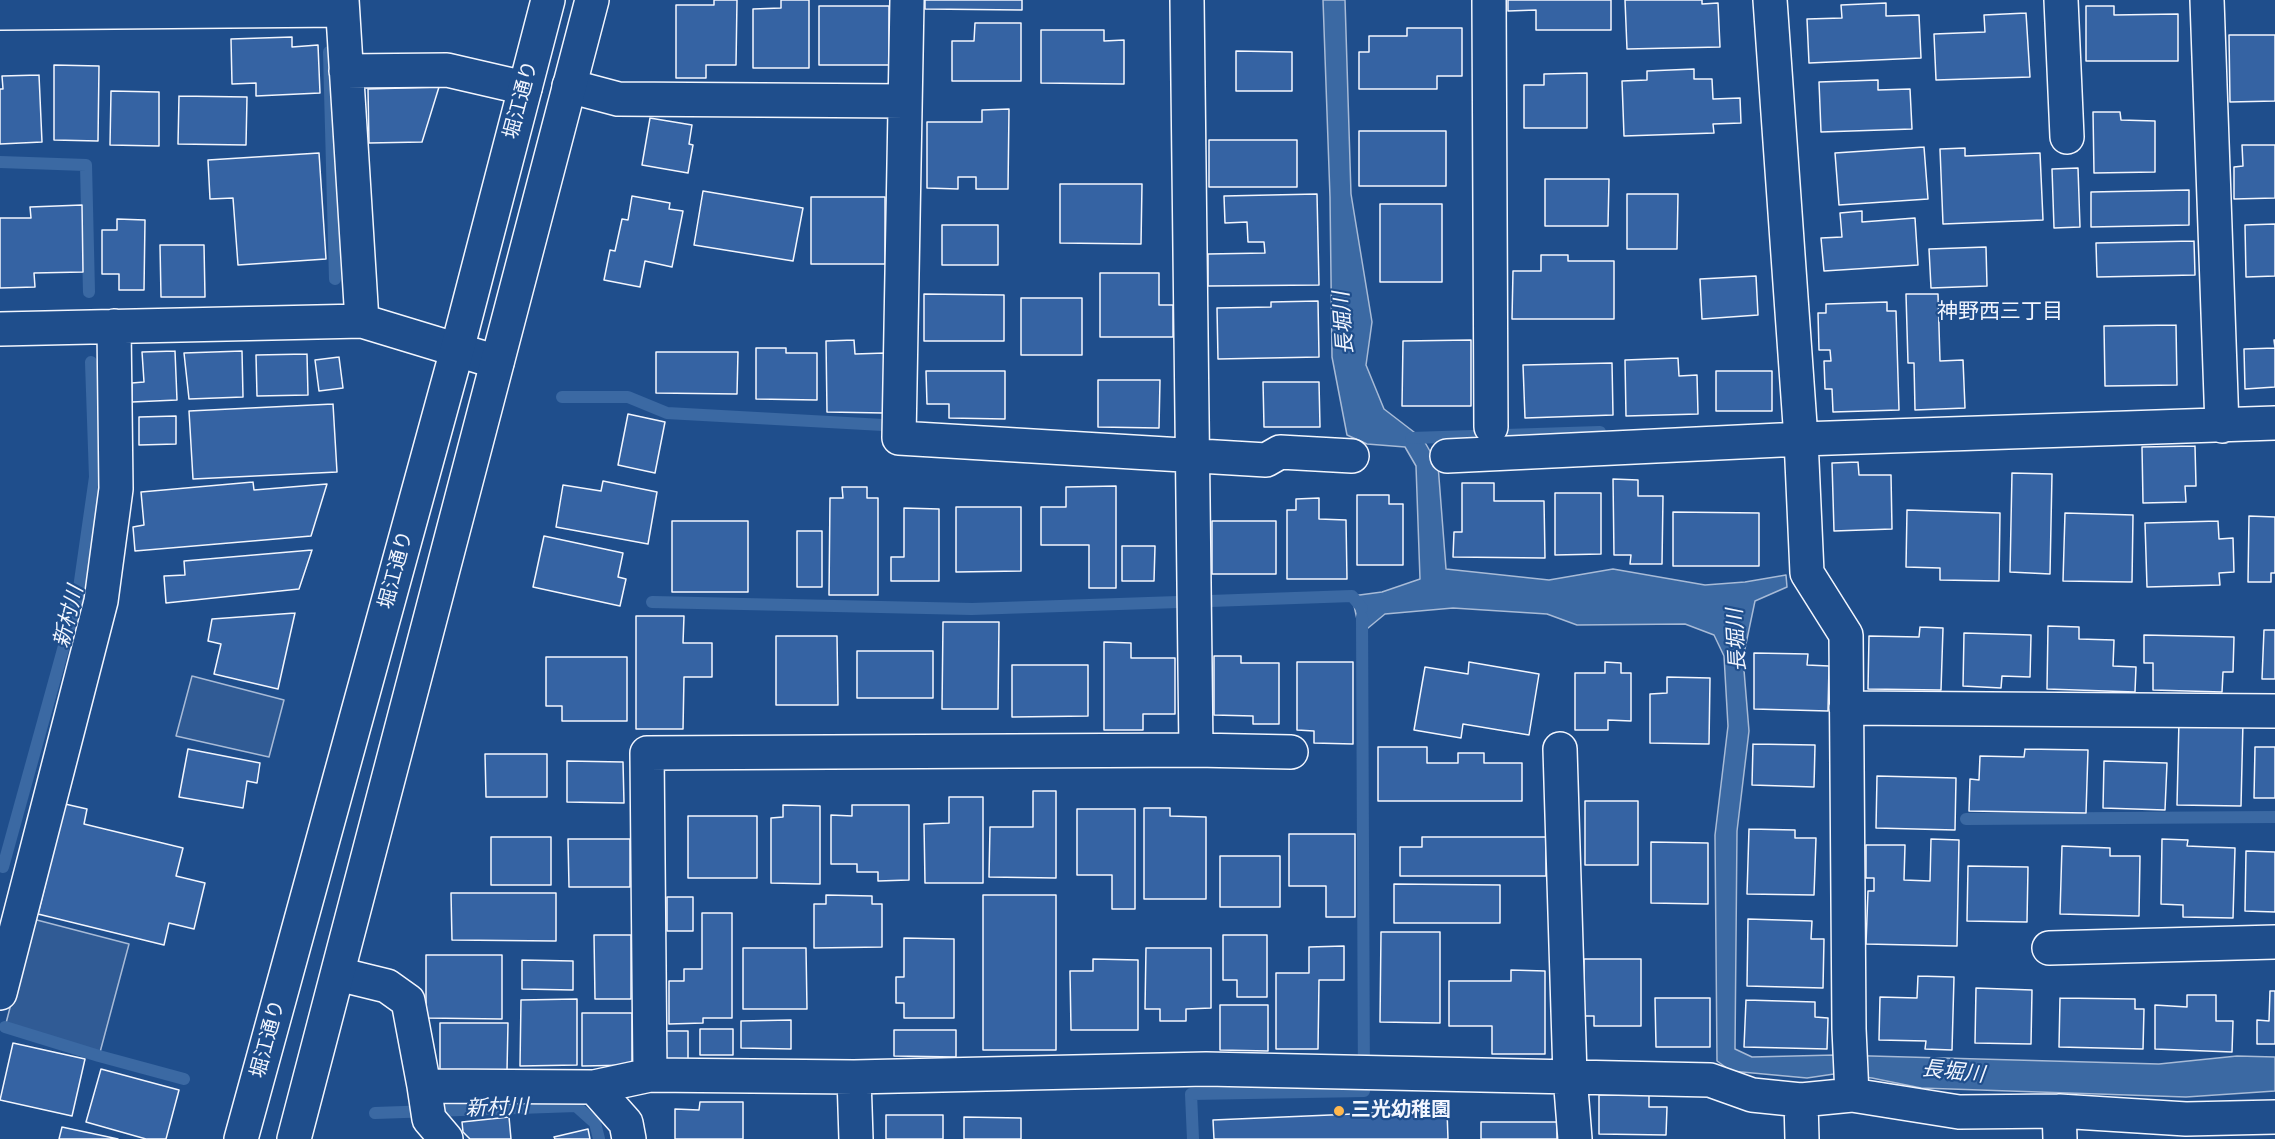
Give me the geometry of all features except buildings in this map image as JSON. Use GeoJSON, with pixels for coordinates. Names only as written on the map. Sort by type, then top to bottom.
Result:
{"type":"FeatureCollection","features":[{"type":"Feature","properties":{"kind":"main road","name":"堀江通り"},"geometry":{"type":"LineString","coordinates":[[242,1139],[457,350],[548,0]]}},
{"type":"Feature","properties":{"kind":"main road"},"geometry":{"type":"LineString","coordinates":[[302,1111],[592,0]]}},
{"type":"Feature","properties":{"kind":"main road"},"geometry":{"type":"LineString","coordinates":[[907,0],[899,438],[1266,460],[1280,452],[1352,456]]}},
{"type":"Feature","properties":{"kind":"main road"},"geometry":{"type":"LineString","coordinates":[[1186,0],[1194,456],[1196,750]]}},
{"type":"Feature","properties":{"kind":"main road"},"geometry":{"type":"LineString","coordinates":[[1489,0],[1491,427]]}},
{"type":"Feature","properties":{"kind":"main road"},"geometry":{"type":"LineString","coordinates":[[1770,0],[1801,439],[1807,573],[1846,635],[1849,1029],[1852,1095]]}},
{"type":"Feature","properties":{"kind":"main road"},"geometry":{"type":"LineString","coordinates":[[2061,0],[2067,137]]}},
{"type":"Feature","properties":{"kind":"main road"},"geometry":{"type":"LineString","coordinates":[[2207,0],[2222,426]]}},
{"type":"Feature","properties":{"kind":"main road"},"geometry":{"type":"LineString","coordinates":[[0,13],[342,5],[362,321]]}},
{"type":"Feature","properties":{"kind":"main road"},"geometry":{"type":"LineString","coordinates":[[346,71],[447,70],[525,88]]}},
{"type":"Feature","properties":{"kind":"main road"},"geometry":{"type":"LineString","coordinates":[[569,86],[618,99],[905,100]]}},
{"type":"Feature","properties":{"kind":"main road"},"geometry":{"type":"LineString","coordinates":[[0,329],[362,321],[497,362]]}},
{"type":"Feature","properties":{"kind":"main road"},"geometry":{"type":"LineString","coordinates":[[0,993],[13,893],[101,601],[116,489],[114,326]]}},
{"type":"Feature","properties":{"kind":"main road"},"geometry":{"type":"LineString","coordinates":[[1447,456],[1801,439],[2275,423]]}},
{"type":"Feature","properties":{"kind":"main road"},"geometry":{"type":"LineString","coordinates":[[1846,708],[2275,711]]}},
{"type":"Feature","properties":{"kind":"main road"},"geometry":{"type":"LineString","coordinates":[[1560,749],[1570,1076],[1575,1139]]}},
{"type":"Feature","properties":{"kind":"main road"},"geometry":{"type":"LineString","coordinates":[[650,1076],[647,753],[1196,750],[1290,752]]}},
{"type":"Feature","properties":{"kind":"main road"},"geometry":{"type":"LineString","coordinates":[[2049,948],[2275,942]]}},
{"type":"Feature","properties":{"kind":"main road"},"geometry":{"type":"LineString","coordinates":[[338,974],[387,986],[408,1001],[424,1086],[437,1129]]}},
{"type":"Feature","properties":{"kind":"main road"},"geometry":{"type":"LineString","coordinates":[[424,1086],[594,1087],[650,1076],[854,1077],[1206,1069],[1710,1080],[1752,1095],[1801,1100],[1852,1095],[2059,1125],[2275,1117]]}},
{"type":"Feature","properties":{"kind":"main road"},"geometry":{"type":"LineString","coordinates":[[854,1077],[856,1139]]}},
{"type":"Feature","properties":{"kind":"main road"},"geometry":{"type":"LineString","coordinates":[[594,1087],[626,1123],[629,1139]]}},
{"type":"Feature","properties":{"kind":"main road"},"geometry":{"type":"LineString","coordinates":[[1801,1100],[1802,1139]]}},
{"type":"Feature","properties":{"kind":"shaded area"},"geometry":{"type":"Polygon","coordinates":[[[192,676],[284,700],[269,757],[176,736],[192,676]]]}},
{"type":"Feature","properties":{"kind":"shaded area"},"geometry":{"type":"Polygon","coordinates":[[[33,919],[129,944],[99,1056],[5,1027],[33,919]]]}},
{"type":"Feature","properties":{"kind":"water","name":"長堀川"},"geometry":{"type":"Polygon","coordinates":[[[1323,0],[1345,0],[1351,194],[1372,322],[1366,365],[1384,409],[1423,439],[1438,465],[1446,569],[1549,580],[1613,569],[1705,585],[1745,582],[1786,575],[1787,587],[1755,601],[1743,658],[1749,731],[1737,831],[1735,1049],[1752,1057],[1835,1055],[2159,1064],[2237,1056],[2275,1057],[2275,1091],[2186,1097],[1921,1088],[1872,1078],[1834,1074],[1807,1078],[1731,1071],[1717,1061],[1715,835],[1728,726],[1724,656],[1714,635],[1685,624],[1577,625],[1547,614],[1453,608],[1385,614],[1362,633],[1358,624],[1352,596],[1382,592],[1420,579],[1416,466],[1405,447],[1367,444],[1347,435],[1332,357],[1330,197],[1323,0]]]}},
{"type":"Feature","properties":{"kind":"waterway"},"geometry":{"type":"LineString","coordinates":[[329,52],[335,279]]}},
{"type":"Feature","properties":{"kind":"waterway","name":"新村川"},"geometry":{"type":"LineString","coordinates":[[0,162],[86,165],[89,292]]}},
{"type":"Feature","properties":{"kind":"waterway","name":"新村川"},"geometry":{"type":"LineString","coordinates":[[3,867],[78,595],[95,477],[91,362]]}},
{"type":"Feature","properties":{"kind":"waterway"},"geometry":{"type":"LineString","coordinates":[[562,397],[628,397],[667,413],[883,425]]}},
{"type":"Feature","properties":{"kind":"waterway"},"geometry":{"type":"LineString","coordinates":[[1411,438],[1600,432]]}},
{"type":"Feature","properties":{"kind":"waterway"},"geometry":{"type":"LineString","coordinates":[[1210,601],[1352,596],[1362,608]]}},
{"type":"Feature","properties":{"kind":"waterway"},"geometry":{"type":"LineString","coordinates":[[652,602],[972,609],[1178,602]]}},
{"type":"Feature","properties":{"kind":"waterway"},"geometry":{"type":"LineString","coordinates":[[1193,1139],[1191,1094],[1364,1091],[1362,617]]}},
{"type":"Feature","properties":{"kind":"waterway"},"geometry":{"type":"LineString","coordinates":[[1966,819],[2275,817]]}},
{"type":"Feature","properties":{"kind":"waterway","name":"新村川"},"geometry":{"type":"LineString","coordinates":[[5,1027],[184,1079]]}},
{"type":"Feature","properties":{"kind":"waterway","name":"新村川"},"geometry":{"type":"LineString","coordinates":[[375,1113],[576,1106],[595,1123],[599,1139]]}},
{"type":"Feature","properties":{"kind":"place","name":"三光幼稚園"},"geometry":{"type":"Point","coordinates":[1339,1111]}},
{"type":"Feature","properties":{"kind":"district","name":"神野西三丁目"},"geometry":{"type":"Point","coordinates":[2000,313]}}]}
